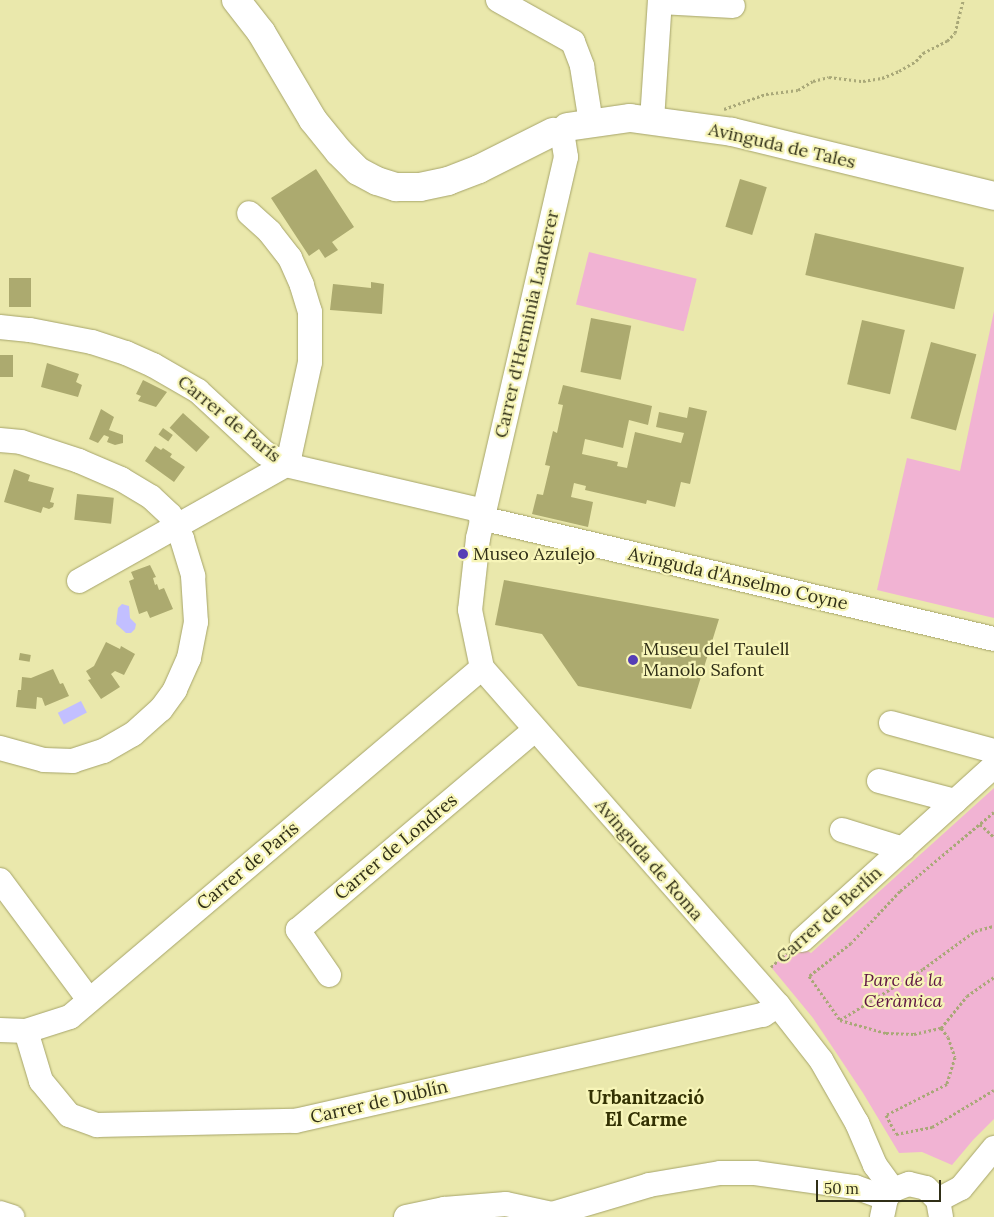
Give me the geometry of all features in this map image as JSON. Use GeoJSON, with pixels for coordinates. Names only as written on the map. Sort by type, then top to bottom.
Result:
{"type":"FeatureCollection","features":[{"type":"Feature","properties":{"kind":"main road","name":"Avinguda de Tales"},"geometry":{"type":"LineString","coordinates":[[236,0],[261,32],[313,120],[339,152],[358,171],[377,181],[396,187],[420,187],[448,181],[568,130],[630,118],[732,132],[994,196]]}},
{"type":"Feature","properties":{"kind":"street","name":"Carrer d'Herminia Landerer"},"geometry":{"type":"LineString","coordinates":[[482,515],[566,157],[568,130],[582,66],[573,42],[498,0]]}},
{"type":"Feature","properties":{"kind":"street"},"geometry":{"type":"LineString","coordinates":[[652,120],[660,1],[733,6]]}},
{"type":"Feature","properties":{"kind":"street"},"geometry":{"type":"LineString","coordinates":[[79,582],[176,525],[286,465],[310,362],[310,312],[302,285],[290,258],[270,232],[249,213]]}},
{"type":"Feature","properties":{"kind":"street","name":"Carrer de París"},"geometry":{"type":"LineString","coordinates":[[0,327],[30,330],[92,342],[126,353],[161,368],[198,391],[265,453],[286,465]]}},
{"type":"Feature","properties":{"kind":"street"},"geometry":{"type":"LineString","coordinates":[[0,440],[20,442],[62,455],[121,479],[151,497],[176,525],[193,576],[196,622],[187,663],[175,690],[165,704],[133,734],[89,757],[58,762],[30,757],[0,748]]}},
{"type":"Feature","properties":{"kind":"street","name":"Avinguda d'Anselmo Coyne"},"geometry":{"type":"LineString","coordinates":[[286,465],[482,515],[994,639]]}},
{"type":"Feature","properties":{"kind":"street","name":"Avinguda de Roma"},"geometry":{"type":"LineString","coordinates":[[482,515],[470,610],[482,668],[778,1005],[821,1060],[857,1123],[876,1165],[887,1202]]}},
{"type":"Feature","properties":{"kind":"street","name":"Carrer de París"},"geometry":{"type":"LineString","coordinates":[[0,1030],[26,1031],[70,1017],[482,668]]}},
{"type":"Feature","properties":{"kind":"street"},"geometry":{"type":"LineString","coordinates":[[891,723],[994,751]]}},
{"type":"Feature","properties":{"kind":"street","name":"Carrer de Londres"},"geometry":{"type":"LineString","coordinates":[[329,974],[298,930],[536,730]]}},
{"type":"Feature","properties":{"kind":"street","name":"Carrer de Berlín"},"geometry":{"type":"LineString","coordinates":[[802,940],[994,766]]}},
{"type":"Feature","properties":{"kind":"street"},"geometry":{"type":"LineString","coordinates":[[879,781],[955,802]]}},
{"type":"Feature","properties":{"kind":"street","name":"Carrer de Berlín"},"geometry":{"type":"LineString","coordinates":[[842,830],[903,848]]}},
{"type":"Feature","properties":{"kind":"street"},"geometry":{"type":"LineString","coordinates":[[0,880],[89,1000]]}},
{"type":"Feature","properties":{"kind":"street","name":"Carrer de Dublín"},"geometry":{"type":"LineString","coordinates":[[26,1031],[41,1081],[69,1115],[97,1125],[296,1121],[763,1014],[778,1005]]}},
{"type":"Feature","properties":{"kind":"street"},"geometry":{"type":"LineString","coordinates":[[406,1217],[444,1209],[506,1204],[552,1214],[649,1185],[720,1173],[755,1172],[855,1187],[887,1202],[909,1184],[926,1188],[940,1208],[994,1148]]}},
{"type":"Feature","properties":{"kind":"street"},"geometry":{"type":"LineString","coordinates":[[0,1214],[12,1217]]}},
{"type":"Feature","properties":{"kind":"path"},"geometry":{"type":"LineString","coordinates":[[699,127],[729,105],[766,94],[798,90],[813,81],[829,77],[863,81],[882,78],[899,71],[916,62],[924,53],[947,41],[955,33],[963,0]]}},
{"type":"Feature","properties":{"kind":"path"},"geometry":{"type":"LineString","coordinates":[[994,812],[900,891],[851,943],[809,976],[840,1020],[886,1033],[914,1034],[941,1028],[967,996],[994,977]]}},
{"type":"Feature","properties":{"kind":"path"},"geometry":{"type":"LineString","coordinates":[[980,824],[994,837]]}},
{"type":"Feature","properties":{"kind":"path"},"geometry":{"type":"LineString","coordinates":[[840,1020],[923,969],[975,931],[994,926]]}},
{"type":"Feature","properties":{"kind":"path","name":"Carrer de Berlín"},"geometry":{"type":"LineString","coordinates":[[755,981],[802,940]]}},
{"type":"Feature","properties":{"kind":"path"},"geometry":{"type":"LineString","coordinates":[[941,1028],[948,1037],[955,1057],[947,1084],[886,1115],[896,1134],[932,1127],[994,1090]]}},
{"type":"Feature","properties":{"kind":"green space"},"geometry":{"type":"Polygon","coordinates":[[[589,252],[697,279],[684,331],[576,304],[589,252]]]}},
{"type":"Feature","properties":{"kind":"green space"},"geometry":{"type":"Polygon","coordinates":[[[994,311],[994,618],[877,590],[907,458],[960,471],[994,311]]]}},
{"type":"Feature","properties":{"kind":"green space","name":"Parc de la Ceràmica"},"geometry":{"type":"Polygon","coordinates":[[[994,788],[994,1119],[952,1165],[922,1152],[899,1153],[863,1093],[813,1018],[771,967],[797,945],[811,953],[994,788]]]}},
{"type":"Feature","properties":{"kind":"water"},"geometry":{"type":"Polygon","coordinates":[[[122,604],[129,606],[130,618],[136,624],[135,629],[131,633],[126,633],[116,624],[118,608],[122,604]]]}},
{"type":"Feature","properties":{"kind":"water"},"geometry":{"type":"Polygon","coordinates":[[[81,701],[87,713],[64,724],[58,713],[81,701]]]}},
{"type":"Feature","properties":{"kind":"building"},"geometry":{"type":"Polygon","coordinates":[[[316,169],[354,227],[332,242],[338,250],[325,258],[319,249],[309,256],[271,198],[316,169]]]}},
{"type":"Feature","properties":{"kind":"building"},"geometry":{"type":"Polygon","coordinates":[[[740,179],[767,187],[752,235],[725,227],[740,179]]]}},
{"type":"Feature","properties":{"kind":"building"},"geometry":{"type":"Polygon","coordinates":[[[815,233],[964,267],[954,309],[805,275],[815,233]]]}},
{"type":"Feature","properties":{"kind":"building"},"geometry":{"type":"Polygon","coordinates":[[[9,278],[31,278],[31,307],[9,307],[9,278]]]}},
{"type":"Feature","properties":{"kind":"building"},"geometry":{"type":"Polygon","coordinates":[[[371,282],[384,284],[382,314],[330,310],[333,284],[371,288],[371,282]]]}},
{"type":"Feature","properties":{"kind":"building"},"geometry":{"type":"Polygon","coordinates":[[[591,318],[631,326],[621,380],[581,372],[591,318]]]}},
{"type":"Feature","properties":{"kind":"building"},"geometry":{"type":"Polygon","coordinates":[[[862,320],[905,330],[890,394],[847,384],[862,320]]]}},
{"type":"Feature","properties":{"kind":"building"},"geometry":{"type":"Polygon","coordinates":[[[931,342],[976,354],[956,430],[911,418],[931,342]]]}},
{"type":"Feature","properties":{"kind":"building"},"geometry":{"type":"Polygon","coordinates":[[[0,355],[13,355],[13,377],[0,377],[0,355]]]}},
{"type":"Feature","properties":{"kind":"building"},"geometry":{"type":"Polygon","coordinates":[[[47,363],[79,374],[76,382],[82,385],[78,397],[41,387],[47,363]]]}},
{"type":"Feature","properties":{"kind":"building"},"geometry":{"type":"Polygon","coordinates":[[[143,380],[167,392],[156,407],[138,401],[141,396],[136,394],[143,380]]]}},
{"type":"Feature","properties":{"kind":"building"},"geometry":{"type":"Polygon","coordinates":[[[563,385],[652,406],[648,425],[629,420],[623,448],[585,439],[582,454],[618,462],[617,466],[627,468],[635,432],[681,443],[684,433],[656,427],[659,412],[687,418],[689,407],[707,411],[690,484],[681,482],[675,507],[647,500],[646,504],[585,490],[586,486],[574,483],[571,497],[593,502],[588,527],[532,514],[537,494],[543,495],[550,466],[545,465],[553,431],[557,433],[563,405],[558,404],[563,385]]]}},
{"type":"Feature","properties":{"kind":"building"},"geometry":{"type":"Polygon","coordinates":[[[101,409],[114,417],[109,430],[123,435],[123,443],[115,445],[107,442],[109,437],[104,435],[98,443],[89,439],[101,409]]]}},
{"type":"Feature","properties":{"kind":"building"},"geometry":{"type":"Polygon","coordinates":[[[183,413],[210,437],[196,452],[170,428],[183,413]]]}},
{"type":"Feature","properties":{"kind":"building"},"geometry":{"type":"Polygon","coordinates":[[[163,428],[173,435],[168,441],[158,435],[163,428]]]}},
{"type":"Feature","properties":{"kind":"building"},"geometry":{"type":"Polygon","coordinates":[[[155,446],[161,450],[163,448],[172,454],[170,457],[185,467],[174,482],[145,461],[155,446]]]}},
{"type":"Feature","properties":{"kind":"building"},"geometry":{"type":"Polygon","coordinates":[[[14,469],[30,475],[28,481],[54,488],[50,502],[54,503],[53,507],[49,509],[43,507],[41,513],[4,502],[14,469]]]}},
{"type":"Feature","properties":{"kind":"building"},"geometry":{"type":"Polygon","coordinates":[[[77,494],[114,498],[111,524],[74,520],[77,494]]]}},
{"type":"Feature","properties":{"kind":"building"},"geometry":{"type":"Polygon","coordinates":[[[150,565],[156,577],[153,578],[155,585],[157,584],[159,590],[164,588],[173,609],[150,618],[147,611],[139,614],[129,581],[134,579],[131,572],[150,565]]]}},
{"type":"Feature","properties":{"kind":"building","name":"Museu del Taulell Manolo Safont"},"geometry":{"type":"Polygon","coordinates":[[[504,580],[719,619],[691,709],[578,686],[542,634],[495,625],[504,580]]]}},
{"type":"Feature","properties":{"kind":"building"},"geometry":{"type":"Polygon","coordinates":[[[106,642],[120,649],[121,646],[135,654],[124,675],[115,671],[111,674],[120,687],[101,699],[88,680],[91,679],[86,671],[94,666],[106,642]]]}},
{"type":"Feature","properties":{"kind":"building"},"geometry":{"type":"Polygon","coordinates":[[[20,653],[31,655],[30,662],[19,660],[20,653]]]}},
{"type":"Feature","properties":{"kind":"building"},"geometry":{"type":"Polygon","coordinates":[[[53,669],[60,684],[63,683],[69,696],[45,706],[42,698],[37,697],[36,709],[16,707],[18,690],[21,690],[22,677],[31,678],[53,669]]]}},
{"type":"Feature","properties":{"kind":"place","name":"Museo Azulejo"},"geometry":{"type":"Point","coordinates":[463,554]}},
{"type":"Feature","properties":{"kind":"place","name":"Museu del Taulell Manolo Safont"},"geometry":{"type":"Point","coordinates":[633,660]}},
{"type":"Feature","properties":{"kind":"district","name":"Urbanització El Carme"},"geometry":{"type":"Point","coordinates":[646,1109]}}]}
